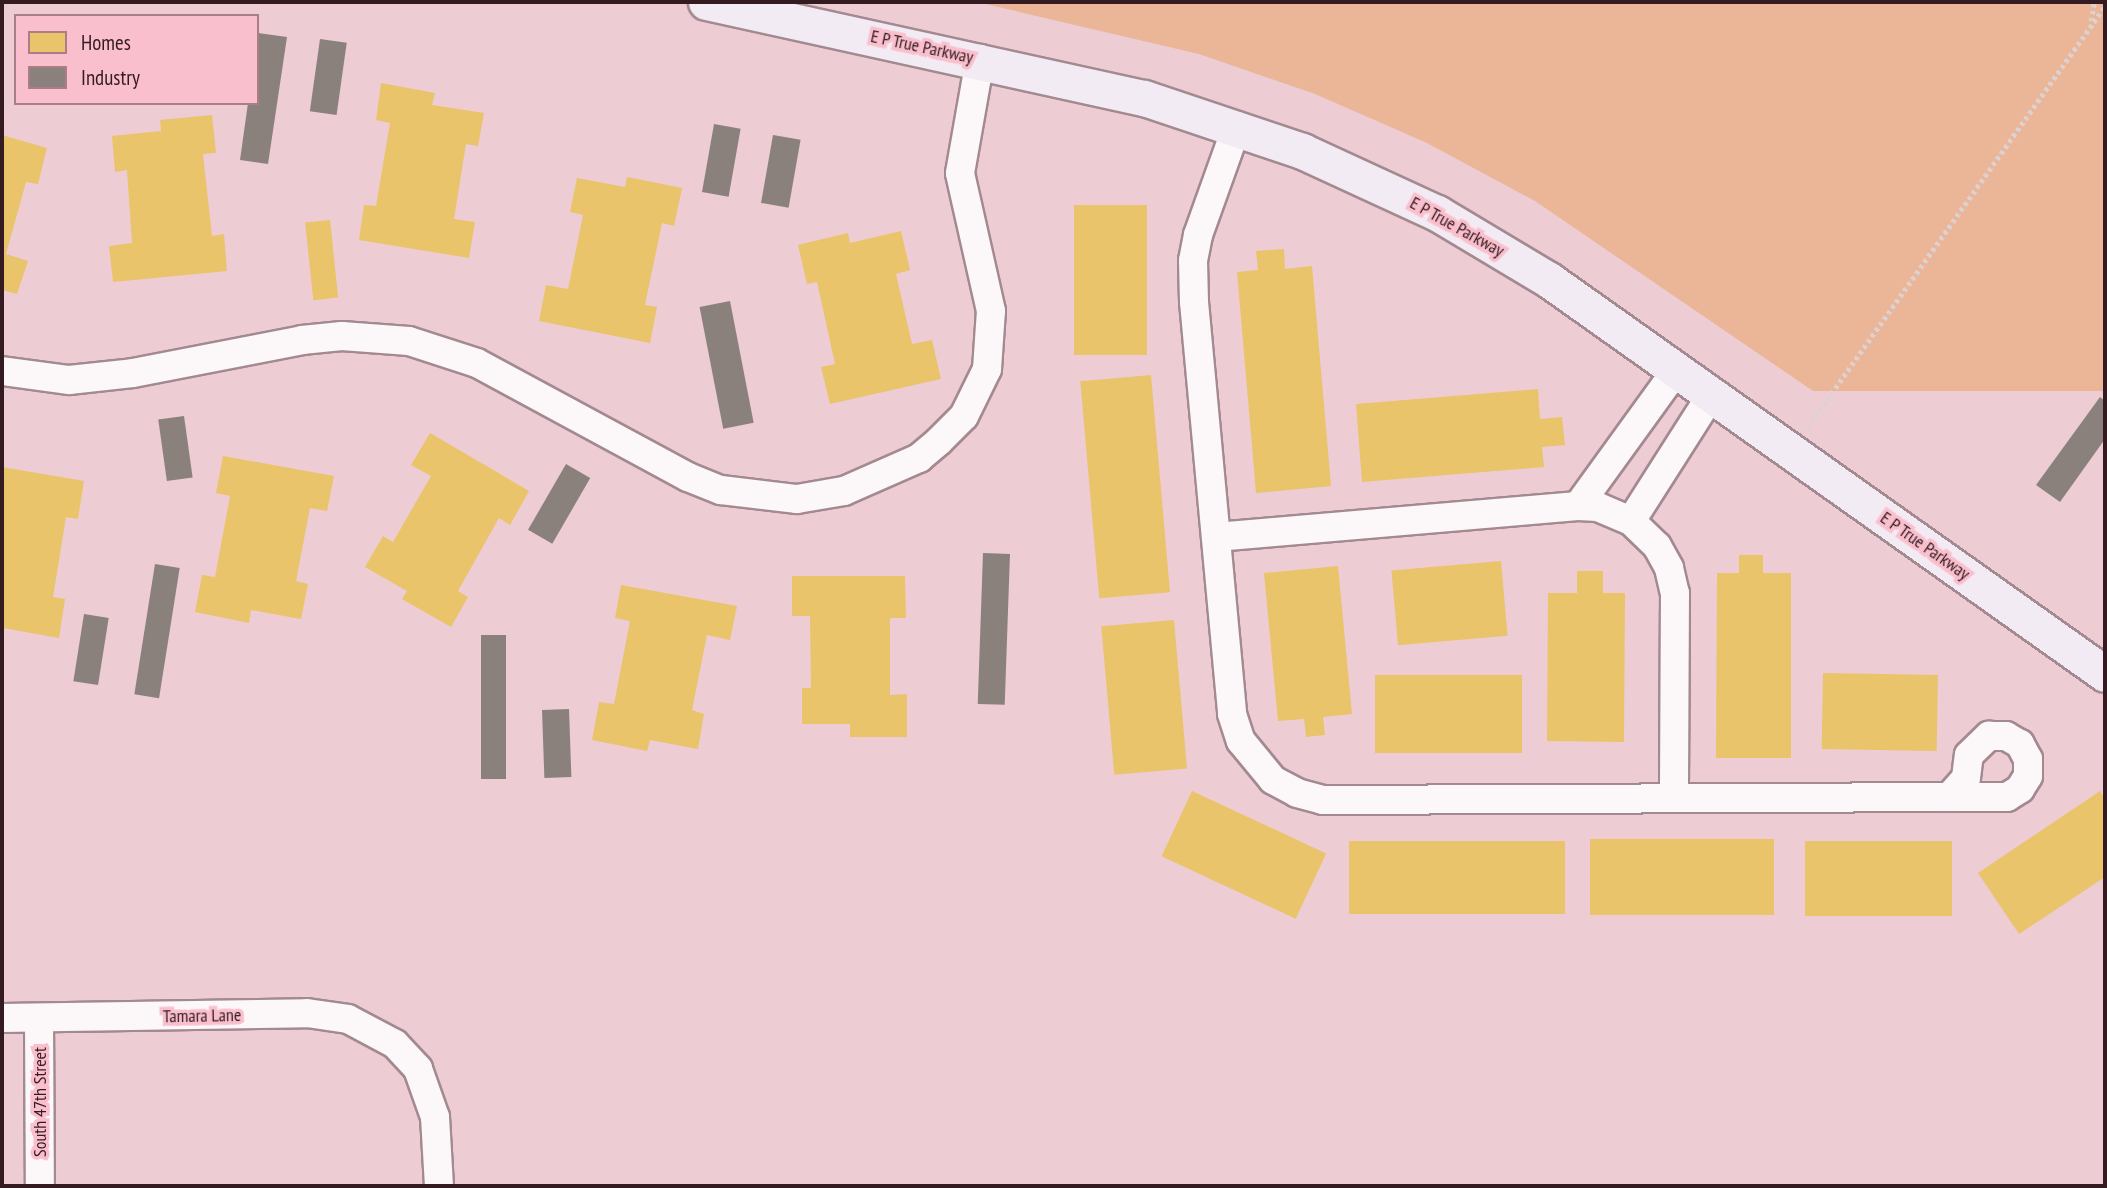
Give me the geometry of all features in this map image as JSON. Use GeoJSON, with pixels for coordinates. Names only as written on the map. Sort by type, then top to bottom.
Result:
{"type":"FeatureCollection","features":[{"type":"Feature","properties":{"kind":"main road","name":"E P True Parkway"},"geometry":{"type":"LineString","coordinates":[[706,2],[980,59],[1144,98],[1237,126],[1437,213],[1549,280],[2105,674]]}},
{"type":"Feature","properties":{"kind":"street"},"geometry":{"type":"LineString","coordinates":[[2,371],[69,380],[133,373],[302,340],[342,336],[409,341],[477,363],[688,477],[721,490],[797,499],[844,491],[909,463],[939,441],[964,416],[988,369],[991,311],[960,173],[980,59]]}},
{"type":"Feature","properties":{"kind":"street"},"geometry":{"type":"LineString","coordinates":[[1237,126],[1193,261],[1232,714],[1241,741],[1273,780],[1297,793],[1323,800],[1949,797]]}},
{"type":"Feature","properties":{"kind":"street"},"geometry":{"type":"LineString","coordinates":[[1578,506],[1677,369]]}},
{"type":"Feature","properties":{"kind":"street"},"geometry":{"type":"LineString","coordinates":[[1631,521],[1712,394]]}},
{"type":"Feature","properties":{"kind":"street"},"geometry":{"type":"LineString","coordinates":[[1216,537],[1578,506],[1598,508],[1631,521],[1657,546],[1675,593],[1674,798]]}},
{"type":"Feature","properties":{"kind":"street","name":"Tamara Lane"},"geometry":{"type":"LineString","coordinates":[[2,1018],[307,1013],[348,1019],[395,1044],[418,1069],[435,1116],[439,1186]]}},
{"type":"Feature","properties":{"kind":"street","name":"South 47th Street"},"geometry":{"type":"LineString","coordinates":[[39,1018],[40,1186]]}},
{"type":"Feature","properties":{"kind":"path"},"geometry":{"type":"LineString","coordinates":[[2090,26],[2094,2]]}},
{"type":"Feature","properties":{"kind":"path"},"geometry":{"type":"LineString","coordinates":[[1791,451],[2105,6]]}},
{"type":"Feature","properties":{"kind":"shaded area"},"geometry":{"type":"Polygon","coordinates":[[[977,2],[2105,2],[2105,391],[1813,391],[1535,201],[1427,143],[1315,94],[1199,54],[977,2]]]}},
{"type":"Feature","properties":{"kind":"building: Homes"},"geometry":{"type":"Polygon","coordinates":[[[381,83],[435,93],[432,105],[484,113],[478,146],[466,144],[454,219],[475,222],[469,258],[359,240],[364,205],[376,206],[390,123],[376,120],[381,83]]]}},
{"type":"Feature","properties":{"kind":"building: Homes"},"geometry":{"type":"Polygon","coordinates":[[[212,115],[216,153],[203,154],[212,236],[224,234],[227,271],[113,282],[109,246],[132,243],[127,170],[115,172],[112,136],[161,131],[160,120],[212,115]]]}},
{"type":"Feature","properties":{"kind":"building: Homes"},"geometry":{"type":"Polygon","coordinates":[[[2,135],[47,148],[38,184],[26,182],[6,254],[28,261],[17,294],[2,290],[2,135]]]}},
{"type":"Feature","properties":{"kind":"building: Homes"},"geometry":{"type":"Polygon","coordinates":[[[627,177],[682,188],[674,226],[662,223],[645,305],[657,307],[650,343],[539,321],[546,285],[568,289],[583,215],[570,212],[577,178],[625,187],[627,177]]]}},
{"type":"Feature","properties":{"kind":"building: Homes"},"geometry":{"type":"Polygon","coordinates":[[[1074,205],[1147,205],[1147,355],[1074,355],[1074,205]]]}},
{"type":"Feature","properties":{"kind":"building: Homes"},"geometry":{"type":"Polygon","coordinates":[[[330,220],[338,298],[313,300],[305,223],[330,220]]]}},
{"type":"Feature","properties":{"kind":"building: Homes"},"geometry":{"type":"Polygon","coordinates":[[[901,231],[910,270],[896,274],[912,344],[932,340],[941,379],[830,404],[821,367],[835,364],[817,282],[807,284],[798,245],[848,233],[850,243],[901,231]]]}},
{"type":"Feature","properties":{"kind":"building: Homes"},"geometry":{"type":"Polygon","coordinates":[[[1284,249],[1285,269],[1312,266],[1331,486],[1256,493],[1237,272],[1258,270],[1256,251],[1284,249]]]}},
{"type":"Feature","properties":{"kind":"building: Homes"},"geometry":{"type":"Polygon","coordinates":[[[1151,375],[1170,592],[1099,598],[1080,381],[1151,375]]]}},
{"type":"Feature","properties":{"kind":"building: Homes"},"geometry":{"type":"Polygon","coordinates":[[[1538,389],[1540,419],[1562,417],[1565,445],[1542,447],[1544,467],[1362,482],[1356,404],[1538,389]]]}},
{"type":"Feature","properties":{"kind":"building: Homes"},"geometry":{"type":"Polygon","coordinates":[[[430,433],[529,491],[510,525],[499,518],[458,591],[468,597],[451,627],[402,599],[407,591],[365,567],[383,536],[393,542],[431,476],[411,465],[430,433]]]}},
{"type":"Feature","properties":{"kind":"building: Homes"},"geometry":{"type":"Polygon","coordinates":[[[223,456],[334,476],[327,511],[310,508],[296,581],[308,584],[301,619],[251,610],[249,623],[195,612],[202,575],[215,577],[230,496],[216,493],[223,456]]]}},
{"type":"Feature","properties":{"kind":"building: Homes"},"geometry":{"type":"Polygon","coordinates":[[[2,467],[84,481],[78,519],[66,517],[53,597],[65,599],[59,638],[3,628],[2,467]]]}},
{"type":"Feature","properties":{"kind":"building: Homes"},"geometry":{"type":"Polygon","coordinates":[[[1739,555],[1763,555],[1763,573],[1791,573],[1791,758],[1716,758],[1717,573],[1739,573],[1739,555]]]}},
{"type":"Feature","properties":{"kind":"building: Homes"},"geometry":{"type":"Polygon","coordinates":[[[1501,561],[1508,636],[1398,645],[1391,571],[1501,561]]]}},
{"type":"Feature","properties":{"kind":"building: Homes"},"geometry":{"type":"Polygon","coordinates":[[[1338,566],[1352,714],[1323,717],[1325,735],[1306,737],[1304,719],[1278,721],[1264,573],[1338,566]]]}},
{"type":"Feature","properties":{"kind":"building: Homes"},"geometry":{"type":"Polygon","coordinates":[[[1577,571],[1603,571],[1603,593],[1625,593],[1624,742],[1547,741],[1548,593],[1577,593],[1577,571]]]}},
{"type":"Feature","properties":{"kind":"building: Homes"},"geometry":{"type":"Polygon","coordinates":[[[792,576],[905,576],[906,618],[890,618],[890,695],[907,694],[907,737],[850,737],[850,724],[802,724],[802,688],[811,688],[810,616],[792,616],[792,576]]]}},
{"type":"Feature","properties":{"kind":"building: Homes"},"geometry":{"type":"Polygon","coordinates":[[[621,585],[737,606],[730,640],[707,635],[692,710],[704,714],[698,749],[650,740],[647,751],[592,740],[599,702],[614,704],[630,621],[615,618],[621,585]]]}},
{"type":"Feature","properties":{"kind":"building: Homes"},"geometry":{"type":"Polygon","coordinates":[[[1174,620],[1187,768],[1114,775],[1101,626],[1174,620]]]}},
{"type":"Feature","properties":{"kind":"building: Homes"},"geometry":{"type":"Polygon","coordinates":[[[1823,673],[1938,675],[1937,751],[1822,749],[1823,673]]]}},
{"type":"Feature","properties":{"kind":"building: Homes"},"geometry":{"type":"Polygon","coordinates":[[[1375,675],[1522,675],[1522,753],[1375,753],[1375,675]]]}},
{"type":"Feature","properties":{"kind":"building: Homes"},"geometry":{"type":"Polygon","coordinates":[[[1192,791],[1326,854],[1296,919],[1162,856],[1192,791]]]}},
{"type":"Feature","properties":{"kind":"building: Homes"},"geometry":{"type":"Polygon","coordinates":[[[2100,791],[2105,799],[2105,877],[2019,934],[1978,873],[2100,791]]]}},
{"type":"Feature","properties":{"kind":"building: Homes"},"geometry":{"type":"Polygon","coordinates":[[[1590,839],[1774,839],[1774,915],[1590,915],[1590,839]]]}},
{"type":"Feature","properties":{"kind":"building: Homes"},"geometry":{"type":"Polygon","coordinates":[[[1349,841],[1565,841],[1565,914],[1349,914],[1349,841]]]}},
{"type":"Feature","properties":{"kind":"building: Homes"},"geometry":{"type":"Polygon","coordinates":[[[1805,841],[1952,841],[1952,916],[1805,916],[1805,841]]]}},
{"type":"Feature","properties":{"kind":"building: Industry"},"geometry":{"type":"Polygon","coordinates":[[[259,33],[287,37],[268,164],[240,160],[248,105],[259,105],[259,33]]]}},
{"type":"Feature","properties":{"kind":"building: Industry"},"geometry":{"type":"Polygon","coordinates":[[[320,39],[347,43],[337,115],[310,111],[320,39]]]}},
{"type":"Feature","properties":{"kind":"building: Industry"},"geometry":{"type":"Polygon","coordinates":[[[714,124],[741,129],[729,197],[702,192],[714,124]]]}},
{"type":"Feature","properties":{"kind":"building: Industry"},"geometry":{"type":"Polygon","coordinates":[[[773,135],[801,140],[789,208],[761,203],[773,135]]]}},
{"type":"Feature","properties":{"kind":"building: Industry"},"geometry":{"type":"Polygon","coordinates":[[[730,301],[754,423],[723,429],[700,307],[730,301]]]}},
{"type":"Feature","properties":{"kind":"building: Industry"},"geometry":{"type":"Polygon","coordinates":[[[2100,397],[2105,401],[2105,439],[2060,502],[2036,485],[2100,397]]]}},
{"type":"Feature","properties":{"kind":"building: Industry"},"geometry":{"type":"Polygon","coordinates":[[[184,416],[193,477],[167,481],[158,420],[184,416]]]}},
{"type":"Feature","properties":{"kind":"building: Industry"},"geometry":{"type":"Polygon","coordinates":[[[566,464],[590,478],[552,544],[528,530],[566,464]]]}},
{"type":"Feature","properties":{"kind":"building: Industry"},"geometry":{"type":"Polygon","coordinates":[[[983,553],[1010,554],[1005,705],[978,704],[983,553]]]}},
{"type":"Feature","properties":{"kind":"building: Industry"},"geometry":{"type":"Polygon","coordinates":[[[155,564],[180,568],[159,698],[134,694],[155,564]]]}},
{"type":"Feature","properties":{"kind":"building: Industry"},"geometry":{"type":"Polygon","coordinates":[[[84,614],[109,618],[98,685],[73,681],[84,614]]]}},
{"type":"Feature","properties":{"kind":"building: Industry"},"geometry":{"type":"Polygon","coordinates":[[[481,635],[506,635],[506,779],[481,779],[481,635]]]}},
{"type":"Feature","properties":{"kind":"building: Industry"},"geometry":{"type":"Polygon","coordinates":[[[569,709],[571,777],[544,778],[542,710],[569,709]]]}}]}
